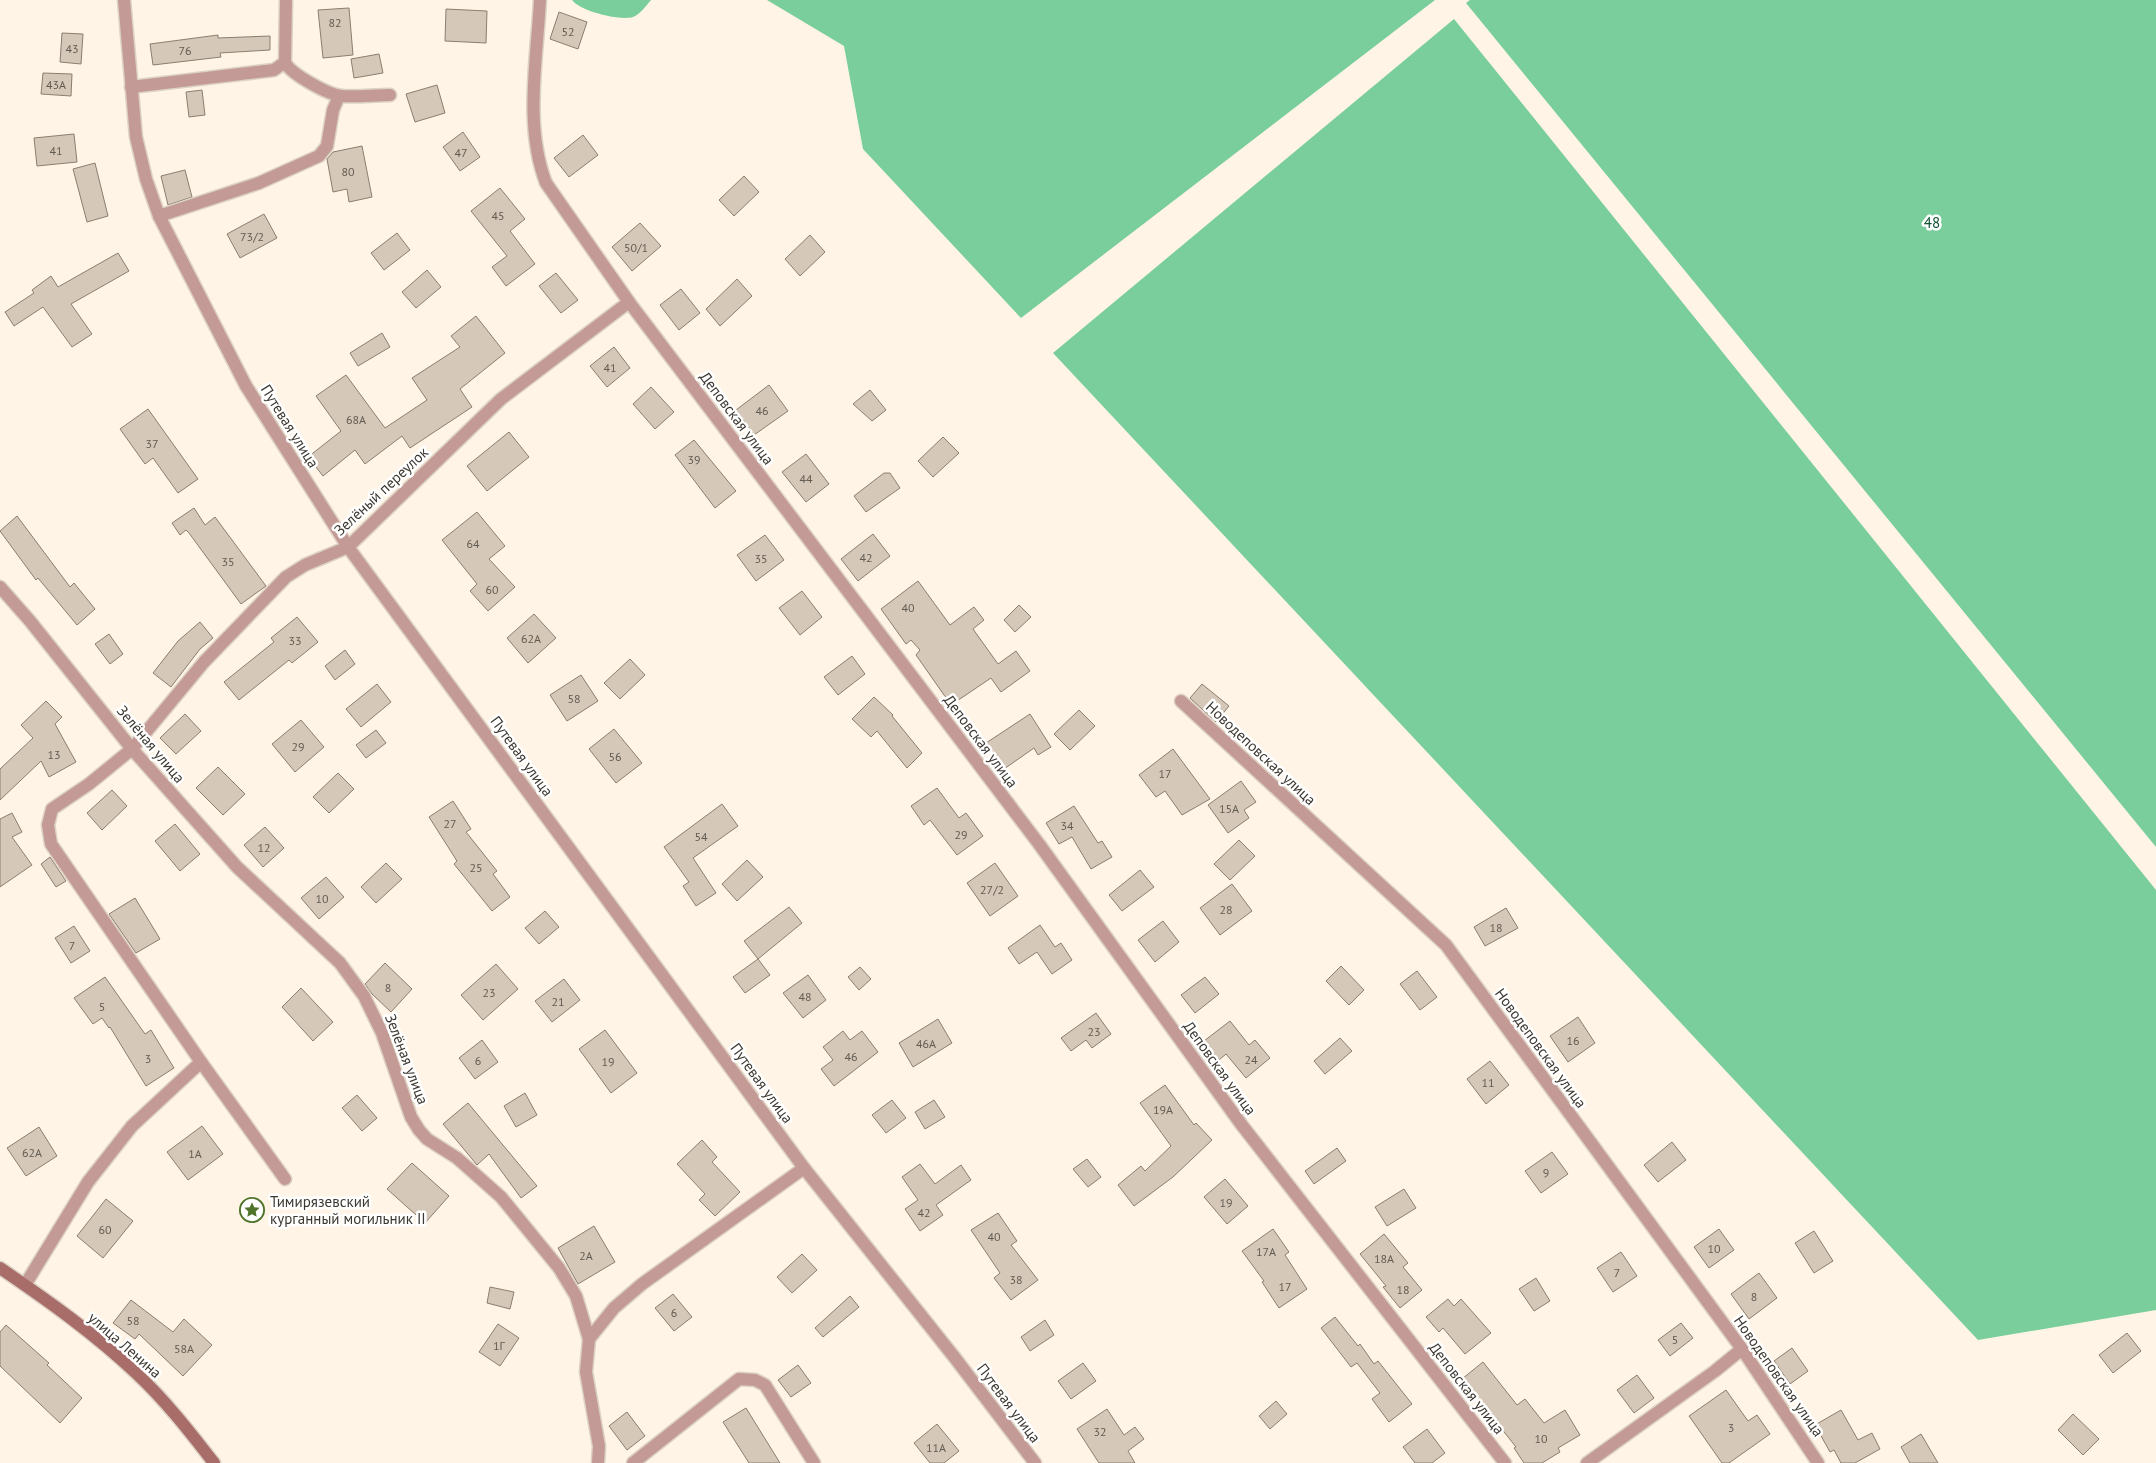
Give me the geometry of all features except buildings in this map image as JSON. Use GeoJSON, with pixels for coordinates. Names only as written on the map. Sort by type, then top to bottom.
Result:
{"type":"FeatureCollection","features":[{"type":"Feature","properties":{"kind":"street","name":"Путевая улица"},"geometry":{"type":"LineString","coordinates":[[124,0],[138,145],[146,179],[160,216],[246,386],[348,547],[804,1168],[955,1358],[1035,1463]]}},
{"type":"Feature","properties":{"kind":"street"},"geometry":{"type":"LineString","coordinates":[[286,0],[285,62],[290,70],[298,77],[340,96],[390,95]]}},
{"type":"Feature","properties":{"kind":"street","name":"Деповская улица"},"geometry":{"type":"LineString","coordinates":[[540,0],[534,103],[536,143],[546,183],[629,302],[1039,844],[1240,1124],[1505,1463]]}},
{"type":"Feature","properties":{"kind":"street"},"geometry":{"type":"LineString","coordinates":[[131,88],[274,70],[285,62]]}},
{"type":"Feature","properties":{"kind":"street"},"geometry":{"type":"LineString","coordinates":[[160,216],[259,183],[319,156],[327,146],[333,110],[340,96]]}},
{"type":"Feature","properties":{"kind":"street","name":"Зелёный переулок"},"geometry":{"type":"LineString","coordinates":[[201,1062],[51,844],[48,825],[52,809],[89,784],[132,749],[204,662],[286,578],[305,565],[348,547],[501,400],[629,302]]}},
{"type":"Feature","properties":{"kind":"street","name":"Зелёная улица"},"geometry":{"type":"LineString","coordinates":[[0,588],[30,621],[132,749],[237,867],[340,963],[364,996],[382,1033],[411,1117],[419,1130],[427,1139],[457,1158],[501,1197],[559,1268],[576,1296],[589,1339],[586,1372],[599,1446],[598,1463]]}},
{"type":"Feature","properties":{"kind":"street","name":"Новодеповская улица"},"geometry":{"type":"LineString","coordinates":[[1181,701],[1446,944],[1742,1349],[1818,1463]]}},
{"type":"Feature","properties":{"kind":"street"},"geometry":{"type":"LineString","coordinates":[[25,1285],[88,1182],[127,1133],[201,1062],[285,1180]]}},
{"type":"Feature","properties":{"kind":"street"},"geometry":{"type":"LineString","coordinates":[[589,1339],[614,1308],[642,1284],[804,1168]]}},
{"type":"Feature","properties":{"kind":"street","name":"улица Ленина"},"geometry":{"type":"LineString","coordinates":[[0,1268],[100,1342],[137,1374],[214,1463]]}},
{"type":"Feature","properties":{"kind":"street"},"geometry":{"type":"LineString","coordinates":[[1587,1463],[1715,1371],[1742,1349]]}},
{"type":"Feature","properties":{"kind":"street"},"geometry":{"type":"LineString","coordinates":[[634,1463],[739,1379],[748,1378],[766,1385],[814,1463]]}},
{"type":"Feature","properties":{"kind":"green space"},"geometry":{"type":"Polygon","coordinates":[[[572,0],[651,0],[643,10],[633,17],[619,18],[583,8],[572,0]]]}},
{"type":"Feature","properties":{"kind":"green space"},"geometry":{"type":"Polygon","coordinates":[[[767,0],[1435,0],[1021,318],[863,149],[844,46],[767,0]]]}},
{"type":"Feature","properties":{"kind":"green space","name":"48"},"geometry":{"type":"Polygon","coordinates":[[[1470,0],[2156,0],[2156,847],[1466,3],[1470,0]]]}},
{"type":"Feature","properties":{"kind":"green space"},"geometry":{"type":"Polygon","coordinates":[[[1454,19],[2156,890],[2156,1310],[1978,1340],[1053,353],[1454,19]]]}},
{"type":"Feature","properties":{"kind":"place","name":"Тимирязевский курганный могильник II"},"geometry":{"type":"Point","coordinates":[252,1210]}}]}
